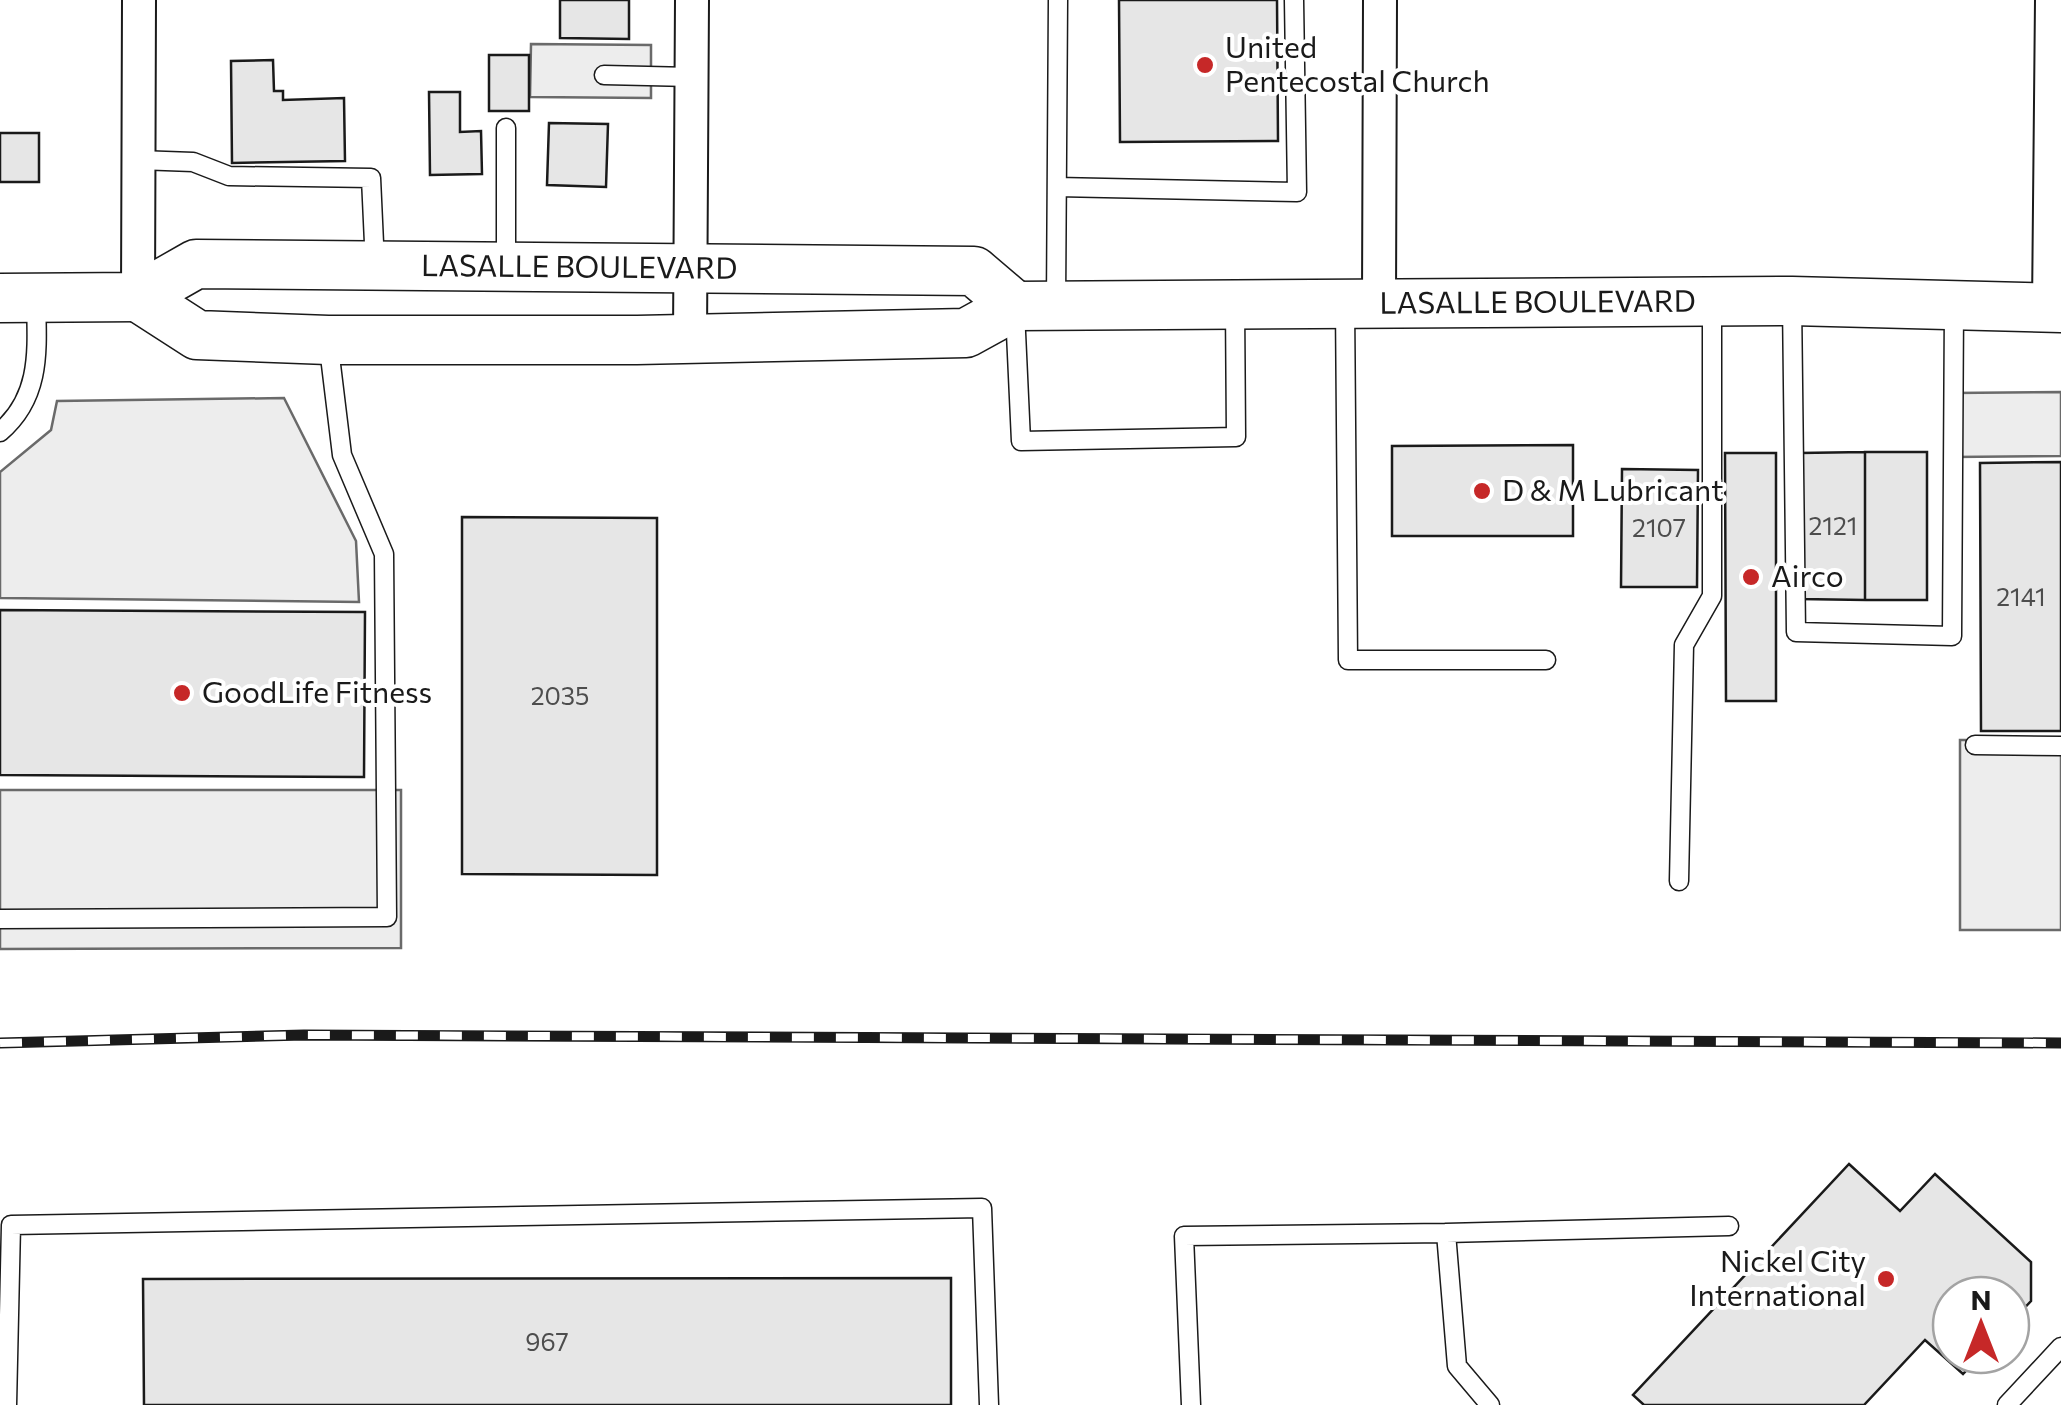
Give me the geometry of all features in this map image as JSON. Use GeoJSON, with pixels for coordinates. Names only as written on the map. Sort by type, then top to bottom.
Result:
{"type":"FeatureCollection","features":[{"type":"Feature","properties":{"kind":"main road","name":"LASALLE BOULEVARD"},"geometry":{"type":"LineString","coordinates":[[18,298],[138,297],[196,264],[974,271],[1036,305]]}},
{"type":"Feature","properties":{"kind":"main road","name":"LASALLE BOULEVARD"},"geometry":{"type":"LineString","coordinates":[[138,297],[196,336],[328,340],[966,333],[1036,305],[1792,300],[2055,308]]}},
{"type":"Feature","properties":{"kind":"street"},"geometry":{"type":"LineString","coordinates":[[138,297],[139,0]]}},
{"type":"Feature","properties":{"kind":"street"},"geometry":{"type":"LineString","coordinates":[[690,338],[692,0]]}},
{"type":"Feature","properties":{"kind":"street"},"geometry":{"type":"LineString","coordinates":[[1362,303],[1380,0]]}},
{"type":"Feature","properties":{"kind":"street"},"geometry":{"type":"LineString","coordinates":[[2052,0],[2055,308]]}},
{"type":"Feature","properties":{"kind":"lane"},"geometry":{"type":"LineString","coordinates":[[1058,0],[1057,187],[1036,305],[1021,441],[1236,438],[1235,304]]}},
{"type":"Feature","properties":{"kind":"lane"},"geometry":{"type":"LineString","coordinates":[[1057,187],[1297,192],[1294,0]]}},
{"type":"Feature","properties":{"kind":"lane"},"geometry":{"type":"LineString","coordinates":[[604,75],[691,76]]}},
{"type":"Feature","properties":{"kind":"lane"},"geometry":{"type":"LineString","coordinates":[[506,128],[506,267]]}},
{"type":"Feature","properties":{"kind":"lane"},"geometry":{"type":"LineString","coordinates":[[138,160],[193,162],[229,176],[370,178],[375,266]]}},
{"type":"Feature","properties":{"kind":"lane"},"geometry":{"type":"LineString","coordinates":[[0,432],[18,416],[37,364],[18,298]]}},
{"type":"Feature","properties":{"kind":"lane"},"geometry":{"type":"LineString","coordinates":[[1792,300],[1796,632],[1952,636],[1954,306]]}},
{"type":"Feature","properties":{"kind":"lane"},"geometry":{"type":"LineString","coordinates":[[1679,881],[1684,645],[1712,596],[1712,301]]}},
{"type":"Feature","properties":{"kind":"lane"},"geometry":{"type":"LineString","coordinates":[[1362,303],[1348,660],[1546,660]]}},
{"type":"Feature","properties":{"kind":"lane"},"geometry":{"type":"LineString","coordinates":[[0,919],[387,917],[384,554],[342,456],[328,340]]}},
{"type":"Feature","properties":{"kind":"lane"},"geometry":{"type":"LineString","coordinates":[[1975,745],[2061,746]]}},
{"type":"Feature","properties":{"kind":"lane"},"geometry":{"type":"LineString","coordinates":[[7,1405],[11,1224],[982,1208],[990,1405]]}},
{"type":"Feature","properties":{"kind":"lane"},"geometry":{"type":"LineString","coordinates":[[1191,1405],[1184,1236],[1729,1226]]}},
{"type":"Feature","properties":{"kind":"lane"},"geometry":{"type":"LineString","coordinates":[[1446,1233],[1457,1366],[1490,1405]]}},
{"type":"Feature","properties":{"kind":"lane"},"geometry":{"type":"LineString","coordinates":[[2007,1405],[2061,1347]]}},
{"type":"Feature","properties":{"kind":"shaded area"},"geometry":{"type":"Polygon","coordinates":[[[531,44],[651,45],[651,98],[530,97],[531,44]]]}},
{"type":"Feature","properties":{"kind":"shaded area"},"geometry":{"type":"Polygon","coordinates":[[[2061,392],[2061,456],[1953,457],[1953,393],[2061,392]]]}},
{"type":"Feature","properties":{"kind":"shaded area"},"geometry":{"type":"Polygon","coordinates":[[[284,398],[356,541],[359,602],[0,598],[0,472],[51,430],[57,401],[284,398]]]}},
{"type":"Feature","properties":{"kind":"shaded area"},"geometry":{"type":"Polygon","coordinates":[[[1960,740],[2061,740],[2061,930],[1960,930],[1960,740]]]}},
{"type":"Feature","properties":{"kind":"shaded area"},"geometry":{"type":"Polygon","coordinates":[[[0,790],[401,790],[401,948],[0,949],[0,790]]]}},
{"type":"Feature","properties":{"kind":"building"},"geometry":{"type":"Polygon","coordinates":[[[560,0],[629,0],[629,39],[560,38],[560,0]]]}},
{"type":"Feature","properties":{"kind":"building"},"geometry":{"type":"Polygon","coordinates":[[[1119,0],[1277,0],[1278,141],[1120,142],[1119,0]]]}},
{"type":"Feature","properties":{"kind":"building"},"geometry":{"type":"Polygon","coordinates":[[[489,55],[529,55],[529,111],[489,111],[489,55]]]}},
{"type":"Feature","properties":{"kind":"building"},"geometry":{"type":"Polygon","coordinates":[[[273,60],[274,91],[283,91],[283,100],[344,98],[345,161],[232,163],[231,61],[273,60]]]}},
{"type":"Feature","properties":{"kind":"building"},"geometry":{"type":"Polygon","coordinates":[[[429,92],[460,92],[460,132],[481,131],[482,174],[430,175],[429,92]]]}},
{"type":"Feature","properties":{"kind":"building"},"geometry":{"type":"Polygon","coordinates":[[[549,123],[608,124],[606,187],[547,185],[549,123]]]}},
{"type":"Feature","properties":{"kind":"building"},"geometry":{"type":"Polygon","coordinates":[[[0,133],[39,133],[39,182],[0,182],[0,133]]]}},
{"type":"Feature","properties":{"kind":"building","name":"D & M Lubricant"},"geometry":{"type":"Polygon","coordinates":[[[1573,445],[1573,536],[1392,536],[1392,446],[1573,445]]]}},
{"type":"Feature","properties":{"kind":"building"},"geometry":{"type":"Polygon","coordinates":[[[1865,452],[1865,600],[1800,599],[1800,453],[1865,452]]]}},
{"type":"Feature","properties":{"kind":"building"},"geometry":{"type":"Polygon","coordinates":[[[1865,452],[1927,452],[1927,600],[1865,600],[1865,452]]]}},
{"type":"Feature","properties":{"kind":"building","name":"Airco"},"geometry":{"type":"Polygon","coordinates":[[[1725,453],[1776,453],[1776,701],[1726,701],[1725,453]]]}},
{"type":"Feature","properties":{"kind":"building"},"geometry":{"type":"Polygon","coordinates":[[[2061,462],[2061,731],[1981,731],[1980,463],[2061,462]]]}},
{"type":"Feature","properties":{"kind":"building"},"geometry":{"type":"Polygon","coordinates":[[[1622,469],[1698,470],[1697,587],[1621,587],[1622,469]]]}},
{"type":"Feature","properties":{"kind":"building"},"geometry":{"type":"Polygon","coordinates":[[[462,517],[657,518],[657,875],[462,874],[462,517]]]}},
{"type":"Feature","properties":{"kind":"building","name":"GoodLife Fitness"},"geometry":{"type":"Polygon","coordinates":[[[0,610],[365,612],[364,777],[0,775],[0,610]]]}},
{"type":"Feature","properties":{"kind":"building","name":"Nickel City International"},"geometry":{"type":"Polygon","coordinates":[[[1849,1164],[1900,1211],[1935,1174],[2031,1262],[2031,1275],[1931,1275],[1931,1345],[1925,1340],[1864,1405],[1644,1405],[1633,1395],[1849,1164]]]}},
{"type":"Feature","properties":{"kind":"building"},"geometry":{"type":"Polygon","coordinates":[[[951,1278],[951,1405],[144,1405],[143,1279],[951,1278]]]}},
{"type":"Feature","properties":{"kind":"railway"},"geometry":{"type":"LineString","coordinates":[[0,1043],[304,1035],[2061,1043]]}},
{"type":"Feature","properties":{"kind":"place","name":"United Pentecostal Church"},"geometry":{"type":"Point","coordinates":[1205,65]}},
{"type":"Feature","properties":{"kind":"place","name":"D & M Lubricant"},"geometry":{"type":"Point","coordinates":[1482,491]}},
{"type":"Feature","properties":{"kind":"place","name":"Airco"},"geometry":{"type":"Point","coordinates":[1751,577]}},
{"type":"Feature","properties":{"kind":"place","name":"GoodLife Fitness"},"geometry":{"type":"Point","coordinates":[182,693]}},
{"type":"Feature","properties":{"kind":"place","name":"Nickel City International"},"geometry":{"type":"Point","coordinates":[1886,1279]}}]}
